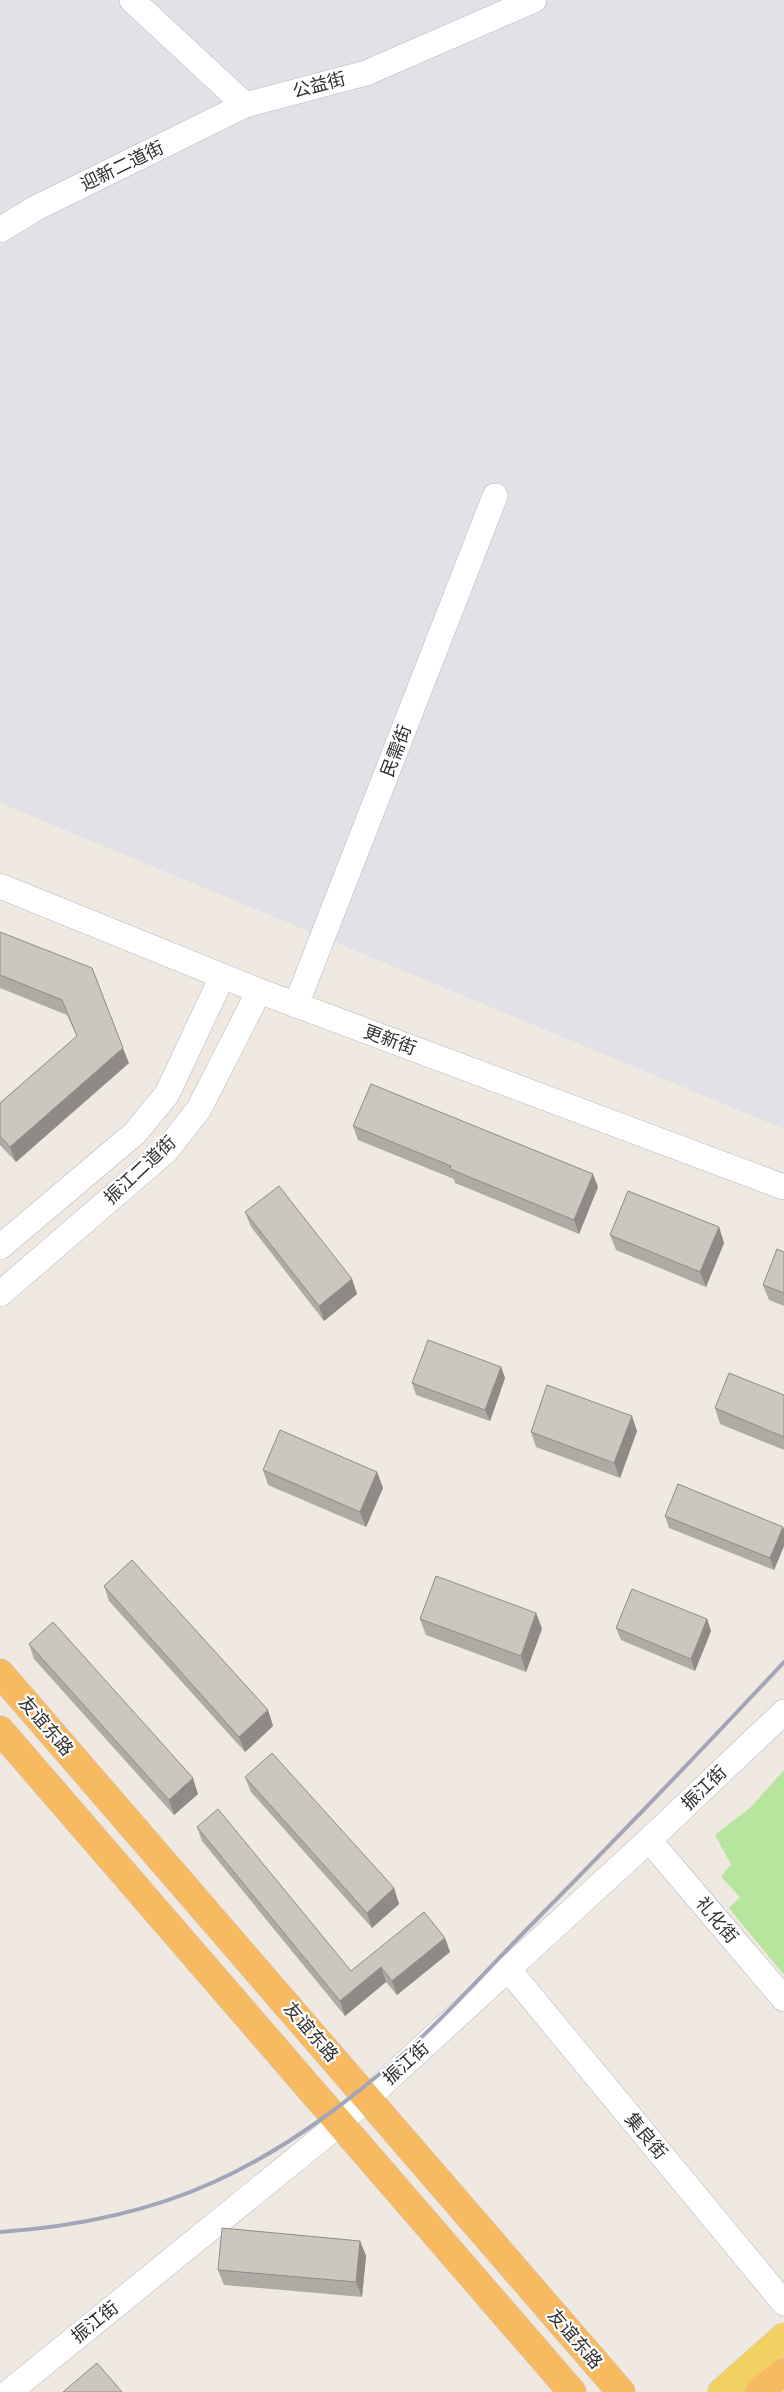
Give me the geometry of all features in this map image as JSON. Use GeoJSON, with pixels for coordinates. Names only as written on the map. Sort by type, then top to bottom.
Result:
{"type":"FeatureCollection","features":[{"type":"Feature","properties":{"kind":"highway","name":"友谊东路"},"geometry":{"type":"LineString","coordinates":[[0,1673],[620,2392]]}},
{"type":"Feature","properties":{"kind":"highway","name":"友谊东路"},"geometry":{"type":"LineString","coordinates":[[0,1730],[572,2392]]}},
{"type":"Feature","properties":{"kind":"highway"},"geometry":{"type":"LineString","coordinates":[[759,2392],[784,2372]]}},
{"type":"Feature","properties":{"kind":"main road"},"geometry":{"type":"LineString","coordinates":[[722,2392],[784,2337]]}},
{"type":"Feature","properties":{"kind":"street"},"geometry":{"type":"LineString","coordinates":[[132,0],[245,105]]}},
{"type":"Feature","properties":{"kind":"street","name":"公益街"},"geometry":{"type":"LineString","coordinates":[[245,105],[366,73],[534,0]]}},
{"type":"Feature","properties":{"kind":"street","name":"迎新二道街"},"geometry":{"type":"LineString","coordinates":[[0,230],[36,208],[245,105]]}},
{"type":"Feature","properties":{"kind":"street","name":"民需街"},"geometry":{"type":"LineString","coordinates":[[296,1005],[495,496]]}},
{"type":"Feature","properties":{"kind":"street","name":"更新街"},"geometry":{"type":"LineString","coordinates":[[0,886],[222,977],[784,1187]]}},
{"type":"Feature","properties":{"kind":"street","name":"振江二道街"},"geometry":{"type":"LineString","coordinates":[[0,1248],[140,1127],[167,1094],[222,977]]}},
{"type":"Feature","properties":{"kind":"street","name":"振江二道街"},"geometry":{"type":"LineString","coordinates":[[0,1294],[166,1151],[199,1108],[259,991]]}},
{"type":"Feature","properties":{"kind":"street","name":"振江街"},"geometry":{"type":"LineString","coordinates":[[9,2392],[339,2124],[649,1840],[784,1712]]}},
{"type":"Feature","properties":{"kind":"street","name":"礼化街"},"geometry":{"type":"LineString","coordinates":[[649,1840],[784,1999]]}},
{"type":"Feature","properties":{"kind":"street","name":"集良街"},"geometry":{"type":"LineString","coordinates":[[508,1969],[784,2303]]}},
{"type":"Feature","properties":{"kind":"shaded area"},"geometry":{"type":"Polygon","coordinates":[[[0,0],[784,0],[784,1129],[0,803],[0,0]]]}},
{"type":"Feature","properties":{"kind":"green space"},"geometry":{"type":"Polygon","coordinates":[[[784,1770],[784,1975],[729,1908],[740,1897],[721,1877],[731,1864],[715,1835],[751,1807],[784,1770]]]}},
{"type":"Feature","properties":{"kind":"building"},"geometry":{"type":"Polygon","coordinates":[[[0,932],[92,968],[123,1048],[10,1147],[0,1136],[0,1103],[77,1036],[62,1000],[0,975],[0,932]]]}},
{"type":"Feature","properties":{"kind":"building"},"geometry":{"type":"Polygon","coordinates":[[[371,1084],[593,1174],[574,1220],[450,1169],[451,1166],[353,1126],[371,1084]]]}},
{"type":"Feature","properties":{"kind":"building"},"geometry":{"type":"Polygon","coordinates":[[[279,1186],[352,1279],[319,1306],[245,1212],[279,1186]]]}},
{"type":"Feature","properties":{"kind":"building"},"geometry":{"type":"Polygon","coordinates":[[[628,1191],[719,1227],[700,1272],[610,1235],[628,1191]]]}},
{"type":"Feature","properties":{"kind":"building"},"geometry":{"type":"Polygon","coordinates":[[[777,1249],[784,1252],[784,1293],[763,1285],[777,1249]]]}},
{"type":"Feature","properties":{"kind":"building"},"geometry":{"type":"Polygon","coordinates":[[[428,1340],[501,1367],[485,1410],[412,1383],[428,1340]]]}},
{"type":"Feature","properties":{"kind":"building"},"geometry":{"type":"Polygon","coordinates":[[[729,1373],[784,1395],[784,1437],[715,1408],[729,1373]]]}},
{"type":"Feature","properties":{"kind":"building"},"geometry":{"type":"Polygon","coordinates":[[[547,1385],[632,1416],[614,1463],[531,1432],[547,1385]]]}},
{"type":"Feature","properties":{"kind":"building"},"geometry":{"type":"Polygon","coordinates":[[[280,1430],[377,1472],[360,1512],[263,1470],[280,1430]]]}},
{"type":"Feature","properties":{"kind":"building"},"geometry":{"type":"Polygon","coordinates":[[[678,1484],[783,1527],[770,1558],[665,1516],[678,1484]]]}},
{"type":"Feature","properties":{"kind":"building"},"geometry":{"type":"Polygon","coordinates":[[[132,1560],[268,1710],[239,1737],[104,1586],[132,1560]]]}},
{"type":"Feature","properties":{"kind":"building"},"geometry":{"type":"Polygon","coordinates":[[[436,1576],[536,1613],[521,1656],[420,1619],[436,1576]]]}},
{"type":"Feature","properties":{"kind":"building"},"geometry":{"type":"Polygon","coordinates":[[[632,1589],[707,1619],[691,1659],[616,1628],[632,1589]]]}},
{"type":"Feature","properties":{"kind":"building"},"geometry":{"type":"Polygon","coordinates":[[[53,1622],[193,1778],[169,1800],[29,1644],[53,1622]]]}},
{"type":"Feature","properties":{"kind":"building"},"geometry":{"type":"Polygon","coordinates":[[[272,1753],[394,1888],[367,1913],[245,1777],[272,1753]]]}},
{"type":"Feature","properties":{"kind":"building"},"geometry":{"type":"Polygon","coordinates":[[[218,1809],[351,1971],[424,1912],[445,1938],[392,1981],[381,1967],[340,2001],[197,1827],[218,1809]]]}},
{"type":"Feature","properties":{"kind":"building"},"geometry":{"type":"Polygon","coordinates":[[[222,2228],[360,2241],[356,2282],[218,2270],[222,2228]]]}},
{"type":"Feature","properties":{"kind":"building"},"geometry":{"type":"Polygon","coordinates":[[[97,2363],[122,2392],[63,2392],[97,2363]]]}},
{"type":"Feature","properties":{"kind":"railway"},"geometry":{"type":"LineString","coordinates":[[0,2232],[82,2222],[136,2210],[189,2193],[241,2169],[293,2139],[342,2104],[388,2067],[443,2017],[784,1662]]}}]}
